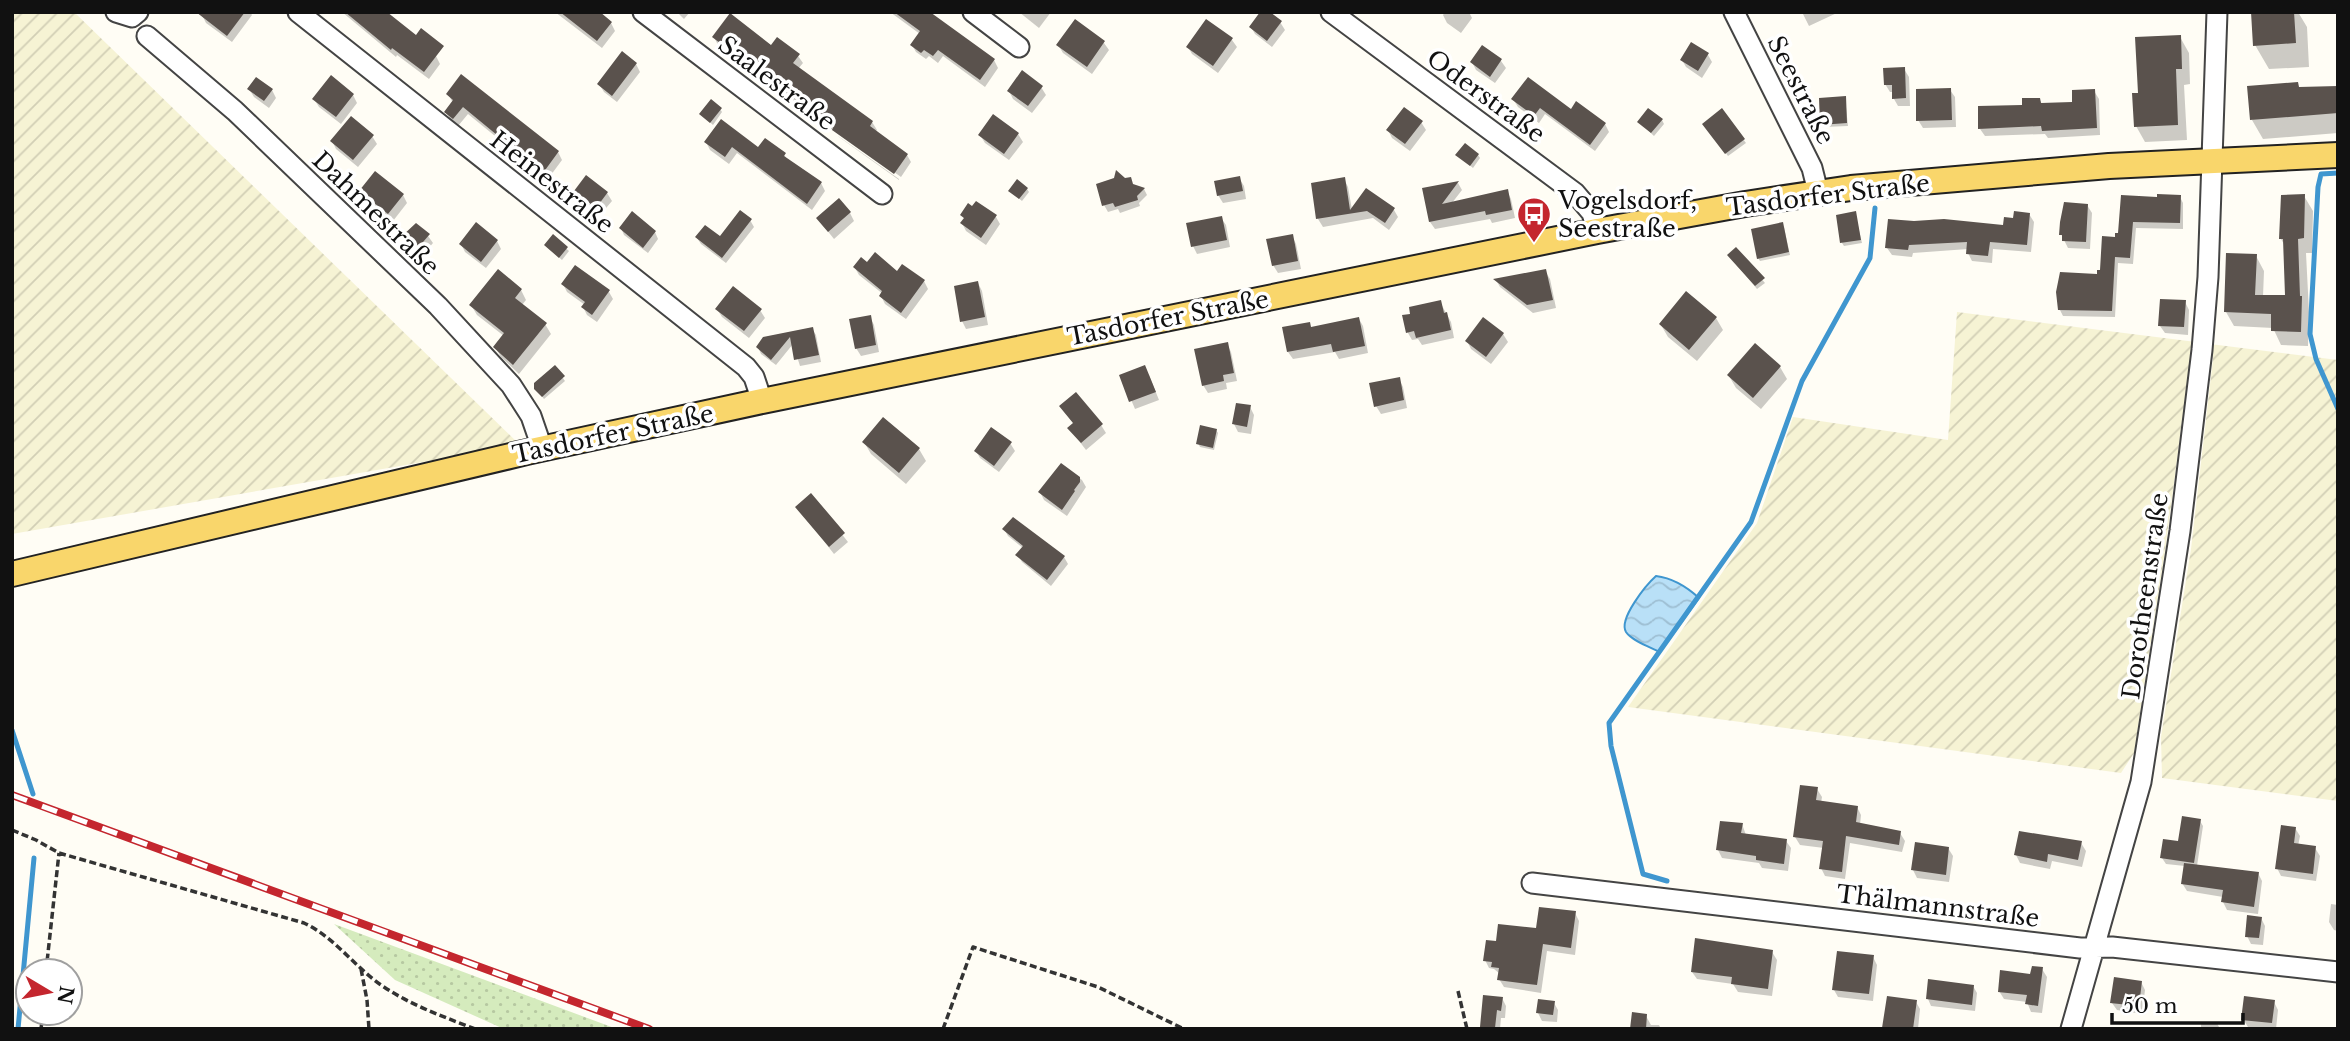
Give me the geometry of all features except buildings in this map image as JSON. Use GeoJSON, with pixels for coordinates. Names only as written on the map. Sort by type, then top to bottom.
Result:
{"type":"FeatureCollection","features":[{"type":"Feature","properties":{"kind":"main road","name":"Tasdorfer Straße"},"geometry":{"type":"LineString","coordinates":[[12,574],[542,449],[762,401],[1597,231],[1818,192],[2109,166],[2338,155]]}},
{"type":"Feature","properties":{"kind":"street","name":"Heinestraße"},"geometry":{"type":"LineString","coordinates":[[298,12],[746,368],[754,377],[762,401]]}},
{"type":"Feature","properties":{"kind":"street","name":"Saalestraße"},"geometry":{"type":"LineString","coordinates":[[643,12],[881,194]]}},
{"type":"Feature","properties":{"kind":"street"},"geometry":{"type":"LineString","coordinates":[[973,12],[1019,47]]}},
{"type":"Feature","properties":{"kind":"street","name":"Oderstraße"},"geometry":{"type":"LineString","coordinates":[[1331,12],[1575,193],[1592,213],[1597,231]]}},
{"type":"Feature","properties":{"kind":"street","name":"Seestraße"},"geometry":{"type":"LineString","coordinates":[[1734,12],[1812,168],[1818,192]]}},
{"type":"Feature","properties":{"kind":"street","name":"Dorotheenstraße"},"geometry":{"type":"LineString","coordinates":[[2071,1029],[2141,782],[2180,531],[2202,350],[2213,160],[2217,12]]}},
{"type":"Feature","properties":{"kind":"street","name":"Dahmestraße"},"geometry":{"type":"LineString","coordinates":[[147,36],[235,111],[438,306],[511,385],[531,416],[542,449]]}},
{"type":"Feature","properties":{"kind":"street","name":"Thälmannstraße"},"geometry":{"type":"LineString","coordinates":[[1532,883],[2080,948],[2112,947],[2338,972]]}},
{"type":"Feature","properties":{"kind":"path"},"geometry":{"type":"LineString","coordinates":[[12,830],[59,853],[304,923],[320,931],[361,969],[398,996],[475,1029]]}},
{"type":"Feature","properties":{"kind":"path"},"geometry":{"type":"LineString","coordinates":[[48,957],[59,853]]}},
{"type":"Feature","properties":{"kind":"path"},"geometry":{"type":"LineString","coordinates":[[943,1029],[973,947],[1098,987],[1184,1029]]}},
{"type":"Feature","properties":{"kind":"path"},"geometry":{"type":"LineString","coordinates":[[361,969],[369,1029]]}},
{"type":"Feature","properties":{"kind":"path"},"geometry":{"type":"LineString","coordinates":[[1458,991],[1467,1029]]}},
{"type":"Feature","properties":{"kind":"shaded area"},"geometry":{"type":"Polygon","coordinates":[[[12,12],[74,12],[520,445],[12,534],[12,12]]]}},
{"type":"Feature","properties":{"kind":"shaded area"},"geometry":{"type":"Polygon","coordinates":[[[1957,312],[2196,342],[2191,352],[2166,544],[2134,753],[2121,773],[1628,707],[1757,523],[1793,417],[1948,440],[1957,312]]]}},
{"type":"Feature","properties":{"kind":"shaded area"},"geometry":{"type":"Polygon","coordinates":[[[2210,344],[2338,360],[2338,801],[2162,778],[2161,737],[2191,549],[2213,359],[2210,344]]]}},
{"type":"Feature","properties":{"kind":"green space"},"geometry":{"type":"Polygon","coordinates":[[[334,924],[617,1029],[504,1029],[395,980],[334,924]]]}},
{"type":"Feature","properties":{"kind":"water"},"geometry":{"type":"Polygon","coordinates":[[[1656,576],[1679,584],[1699,598],[1660,652],[1632,638],[1626,632],[1625,626],[1635,602],[1656,576]]]}},
{"type":"Feature","properties":{"kind":"waterway"},"geometry":{"type":"LineString","coordinates":[[2338,173],[2321,174],[2318,187],[2310,334],[2316,359],[2338,409]]}},
{"type":"Feature","properties":{"kind":"waterway"},"geometry":{"type":"LineString","coordinates":[[1667,881],[1643,874],[1611,746],[1609,723],[1751,522],[1802,381],[1870,258],[1875,208]]}},
{"type":"Feature","properties":{"kind":"waterway"},"geometry":{"type":"LineString","coordinates":[[12,730],[33,794]]}},
{"type":"Feature","properties":{"kind":"waterway"},"geometry":{"type":"LineString","coordinates":[[18,1029],[34,858]]}},
{"type":"Feature","properties":{"kind":"railway"},"geometry":{"type":"LineString","coordinates":[[12,795],[649,1029]]}},
{"type":"Feature","properties":{"kind":"place","name":"Vogelsdorf, Seestraße"},"geometry":{"type":"Point","coordinates":[1534,244]}}]}
